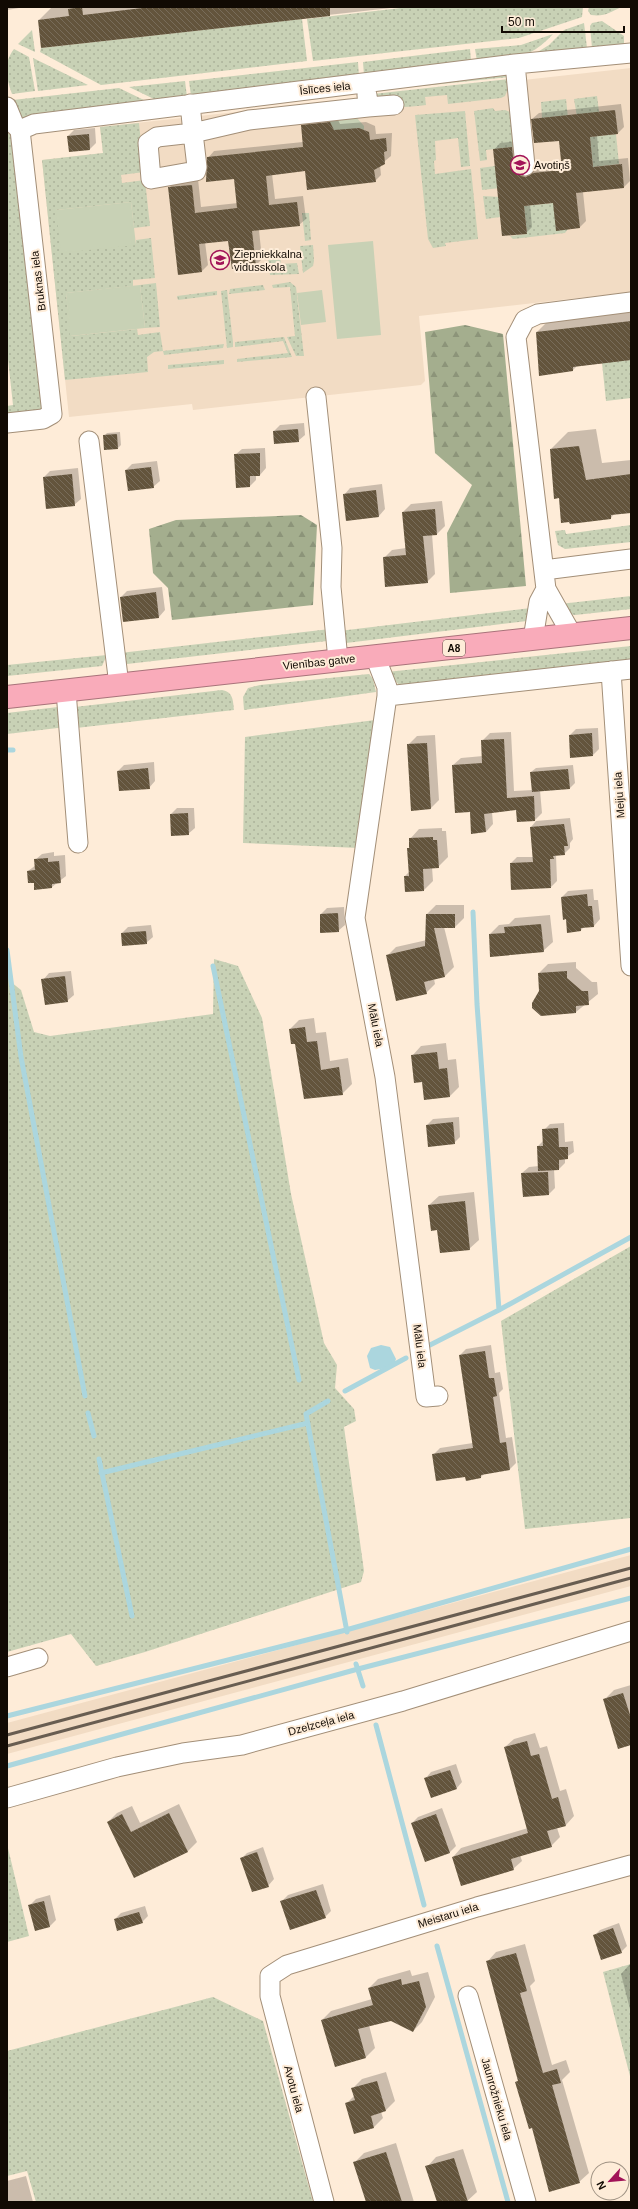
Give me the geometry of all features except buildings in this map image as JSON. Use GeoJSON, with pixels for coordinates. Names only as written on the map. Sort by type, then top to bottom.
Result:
{"type":"FeatureCollection","features":[{"type":"Feature","properties":{"kind":"highway","name":"Vienības gatve"},"geometry":{"type":"LineString","coordinates":[[7,697],[631,628]]}},
{"type":"Feature","properties":{"kind":"street","name":"Īslīces iela"},"geometry":{"type":"LineString","coordinates":[[20,130],[34,124],[190,104],[366,84],[515,64],[631,53]]}},
{"type":"Feature","properties":{"kind":"street"},"geometry":{"type":"LineString","coordinates":[[515,64],[525,166]]}},
{"type":"Feature","properties":{"kind":"street"},"geometry":{"type":"LineString","coordinates":[[366,84],[368,107]]}},
{"type":"Feature","properties":{"kind":"street"},"geometry":{"type":"LineString","coordinates":[[190,104],[193,133],[249,120],[394,105]]}},
{"type":"Feature","properties":{"kind":"street","name":"Bruknas iela"},"geometry":{"type":"LineString","coordinates":[[7,107],[14,124],[20,130],[52,414],[43,419],[7,423]]}},
{"type":"Feature","properties":{"kind":"street"},"geometry":{"type":"LineString","coordinates":[[572,635],[546,589],[516,337],[525,320],[538,314],[631,302]]}},
{"type":"Feature","properties":{"kind":"street"},"geometry":{"type":"LineString","coordinates":[[316,397],[332,548],[331,587],[338,660]]}},
{"type":"Feature","properties":{"kind":"street"},"geometry":{"type":"LineString","coordinates":[[89,441],[119,685]]}},
{"type":"Feature","properties":{"kind":"street"},"geometry":{"type":"LineString","coordinates":[[544,570],[631,559]]}},
{"type":"Feature","properties":{"kind":"street"},"geometry":{"type":"LineString","coordinates":[[533,639],[539,602],[546,589]]}},
{"type":"Feature","properties":{"kind":"street","name":"Mālu iela"},"geometry":{"type":"LineString","coordinates":[[375,656],[387,688],[387,696],[355,918],[385,1077],[432,1396]]}},
{"type":"Feature","properties":{"kind":"street"},"geometry":{"type":"LineString","coordinates":[[387,696],[631,669]]}},
{"type":"Feature","properties":{"kind":"street","name":"Meiju iela"},"geometry":{"type":"LineString","coordinates":[[611,671],[631,966]]}},
{"type":"Feature","properties":{"kind":"street"},"geometry":{"type":"LineString","coordinates":[[66,691],[78,843]]}},
{"type":"Feature","properties":{"kind":"street","name":"Dzelzceļa iela"},"geometry":{"type":"LineString","coordinates":[[7,1798],[117,1767],[184,1753],[242,1745],[403,1701],[631,1631]]}},
{"type":"Feature","properties":{"kind":"street"},"geometry":{"type":"LineString","coordinates":[[7,1667],[38,1658]]}},
{"type":"Feature","properties":{"kind":"street","name":"Meistaru iela"},"geometry":{"type":"LineString","coordinates":[[270,1976],[287,1965],[477,1906],[631,1866]]}},
{"type":"Feature","properties":{"kind":"street","name":"Avotu iela"},"geometry":{"type":"LineString","coordinates":[[270,1976],[270,1996],[324,2202]]}},
{"type":"Feature","properties":{"kind":"street","name":"Jaunrožnieku iela"},"geometry":{"type":"LineString","coordinates":[[468,1996],[526,2202]]}},
{"type":"Feature","properties":{"kind":"shaded area","name":"Ziepniekkalna vidusskola"},"geometry":{"type":"Polygon","coordinates":[[[631,68],[631,292],[419,316],[425,381],[421,385],[193,410],[192,404],[69,417],[42,160],[103,153],[100,127],[631,68]]]}},
{"type":"Feature","properties":{"kind":"shaded area"},"geometry":{"type":"Polygon","coordinates":[[[631,1555],[631,1586],[7,1754],[7,1723],[631,1555]]]}},
{"type":"Feature","properties":{"kind":"green space"},"geometry":{"type":"Polygon","coordinates":[[[409,7],[583,7],[582,17],[519,38],[313,61],[307,19],[409,7]]]}},
{"type":"Feature","properties":{"kind":"green space"},"geometry":{"type":"Polygon","coordinates":[[[589,7],[622,7],[607,14],[591,15],[588,11],[589,7]]]}},
{"type":"Feature","properties":{"kind":"green space"},"geometry":{"type":"Polygon","coordinates":[[[302,19],[307,61],[101,85],[40,52],[41,48],[302,19]]]}},
{"type":"Feature","properties":{"kind":"green space"},"geometry":{"type":"Polygon","coordinates":[[[602,21],[624,36],[624,45],[592,48],[590,26],[592,23],[602,21]]]}},
{"type":"Feature","properties":{"kind":"green space"},"geometry":{"type":"Polygon","coordinates":[[[584,23],[587,48],[536,53],[549,45],[564,30],[584,23]]]}},
{"type":"Feature","properties":{"kind":"green space"},"geometry":{"type":"Polygon","coordinates":[[[32,30],[35,52],[18,44],[32,30]]]}},
{"type":"Feature","properties":{"kind":"green space"},"geometry":{"type":"Polygon","coordinates":[[[553,34],[544,43],[527,54],[510,58],[477,61],[475,49],[521,45],[553,34]]]}},
{"type":"Feature","properties":{"kind":"green space"},"geometry":{"type":"Polygon","coordinates":[[[14,49],[29,57],[35,91],[12,94],[8,82],[7,65],[14,49]]]}},
{"type":"Feature","properties":{"kind":"green space"},"geometry":{"type":"Polygon","coordinates":[[[470,49],[471,61],[364,75],[363,62],[470,49]]]}},
{"type":"Feature","properties":{"kind":"green space"},"geometry":{"type":"Polygon","coordinates":[[[33,58],[88,85],[38,91],[33,58]]]}},
{"type":"Feature","properties":{"kind":"green space"},"geometry":{"type":"Polygon","coordinates":[[[358,62],[359,77],[191,96],[189,81],[358,62]]]}},
{"type":"Feature","properties":{"kind":"green space"},"geometry":{"type":"Polygon","coordinates":[[[506,75],[509,77],[374,91],[378,87],[506,75]]]}},
{"type":"Feature","properties":{"kind":"green space"},"geometry":{"type":"Polygon","coordinates":[[[509,79],[510,84],[505,96],[501,98],[448,104],[447,95],[425,97],[426,105],[397,107],[384,103],[373,94],[509,79]]]}},
{"type":"Feature","properties":{"kind":"green space"},"geometry":{"type":"Polygon","coordinates":[[[185,81],[187,97],[156,100],[129,87],[185,81]]]}},
{"type":"Feature","properties":{"kind":"green space"},"geometry":{"type":"Polygon","coordinates":[[[119,88],[146,101],[21,118],[13,100],[119,88]]]}},
{"type":"Feature","properties":{"kind":"green space"},"geometry":{"type":"Polygon","coordinates":[[[597,96],[599,112],[577,117],[574,99],[597,96]]]}},
{"type":"Feature","properties":{"kind":"green space"},"geometry":{"type":"Polygon","coordinates":[[[566,99],[568,118],[561,116],[542,118],[541,102],[566,99]]]}},
{"type":"Feature","properties":{"kind":"green space"},"geometry":{"type":"Polygon","coordinates":[[[493,108],[495,111],[505,110],[510,112],[514,147],[486,150],[487,160],[480,161],[474,111],[493,108]]]}},
{"type":"Feature","properties":{"kind":"green space"},"geometry":{"type":"Polygon","coordinates":[[[465,111],[470,166],[461,167],[458,138],[435,141],[435,174],[471,169],[478,239],[445,243],[446,246],[433,248],[428,239],[415,115],[465,111]]]}},
{"type":"Feature","properties":{"kind":"green space"},"geometry":{"type":"Polygon","coordinates":[[[345,116],[357,118],[364,126],[364,130],[359,128],[335,133],[329,121],[345,116]]]}},
{"type":"Feature","properties":{"kind":"green space"},"geometry":{"type":"Polygon","coordinates":[[[7,123],[18,151],[43,393],[42,411],[34,410],[7,415],[7,406],[13,405],[7,350],[7,123]]]}},
{"type":"Feature","properties":{"kind":"green space"},"geometry":{"type":"Polygon","coordinates":[[[139,123],[144,172],[121,175],[122,183],[145,180],[150,226],[134,228],[131,202],[56,210],[136,244],[136,240],[151,238],[155,278],[133,280],[133,286],[66,293],[71,336],[137,329],[138,335],[160,332],[163,351],[154,352],[147,357],[148,372],[65,380],[42,160],[103,153],[100,127],[139,123]]]}},
{"type":"Feature","properties":{"kind":"green space"},"geometry":{"type":"Polygon","coordinates":[[[616,134],[619,164],[593,167],[590,137],[616,134]]]}},
{"type":"Feature","properties":{"kind":"green space"},"geometry":{"type":"Polygon","coordinates":[[[495,166],[500,188],[482,190],[480,168],[495,166]]]}},
{"type":"Feature","properties":{"kind":"green space"},"geometry":{"type":"Polygon","coordinates":[[[483,196],[500,197],[500,217],[486,219],[483,196]]]}},
{"type":"Feature","properties":{"kind":"green space"},"geometry":{"type":"Polygon","coordinates":[[[131,202],[136,245],[61,253],[56,210],[131,202]]]}},
{"type":"Feature","properties":{"kind":"green space"},"geometry":{"type":"Polygon","coordinates":[[[553,203],[568,229],[565,233],[513,239],[510,236],[527,234],[524,206],[553,203]]]}},
{"type":"Feature","properties":{"kind":"green space"},"geometry":{"type":"Polygon","coordinates":[[[302,213],[309,213],[311,240],[305,241],[302,213]]]}},
{"type":"Feature","properties":{"kind":"green space"},"geometry":{"type":"Polygon","coordinates":[[[373,241],[381,335],[337,339],[328,245],[373,241]]]}},
{"type":"Feature","properties":{"kind":"green space"},"geometry":{"type":"Polygon","coordinates":[[[313,245],[313,266],[303,273],[300,246],[313,245]]]}},
{"type":"Feature","properties":{"kind":"green space"},"geometry":{"type":"Polygon","coordinates":[[[279,249],[281,264],[297,263],[299,274],[270,275],[267,250],[279,249]]]}},
{"type":"Feature","properties":{"kind":"green space"},"geometry":{"type":"Polygon","coordinates":[[[290,282],[296,287],[304,356],[296,356],[287,337],[295,336],[290,287],[273,288],[272,285],[290,282]]]}},
{"type":"Feature","properties":{"kind":"green space"},"geometry":{"type":"Polygon","coordinates":[[[156,283],[160,327],[145,328],[140,285],[156,283]]]}},
{"type":"Feature","properties":{"kind":"green space"},"geometry":{"type":"Polygon","coordinates":[[[140,285],[145,328],[70,336],[66,293],[140,285]]]}},
{"type":"Feature","properties":{"kind":"green space"},"geometry":{"type":"Polygon","coordinates":[[[263,285],[265,290],[229,294],[230,289],[263,285]]]}},
{"type":"Feature","properties":{"kind":"green space"},"geometry":{"type":"Polygon","coordinates":[[[227,290],[233,347],[227,348],[221,291],[227,290]]]}},
{"type":"Feature","properties":{"kind":"green space"},"geometry":{"type":"Polygon","coordinates":[[[322,290],[326,322],[301,325],[297,293],[322,290]]]}},
{"type":"Feature","properties":{"kind":"green space"},"geometry":{"type":"Polygon","coordinates":[[[217,291],[217,295],[178,300],[177,296],[217,291]]]}},
{"type":"Feature","properties":{"kind":"green space"},"geometry":{"type":"Polygon","coordinates":[[[465,325],[503,334],[526,586],[450,593],[447,533],[472,485],[435,453],[425,332],[465,325]]]}},
{"type":"Feature","properties":{"kind":"green space"},"geometry":{"type":"Polygon","coordinates":[[[284,337],[292,357],[237,362],[237,359],[288,353],[283,341],[235,347],[235,342],[284,337]]]}},
{"type":"Feature","properties":{"kind":"green space"},"geometry":{"type":"Polygon","coordinates":[[[224,344],[223,348],[164,355],[163,351],[224,344]]]}},
{"type":"Feature","properties":{"kind":"green space"},"geometry":{"type":"Polygon","coordinates":[[[224,360],[224,364],[168,369],[168,365],[224,360]]]}},
{"type":"Feature","properties":{"kind":"green space"},"geometry":{"type":"Polygon","coordinates":[[[631,360],[631,398],[606,401],[602,363],[631,360]]]}},
{"type":"Feature","properties":{"kind":"green space"},"geometry":{"type":"Polygon","coordinates":[[[301,515],[317,525],[313,605],[172,620],[168,588],[153,573],[149,529],[176,520],[301,515]]]}},
{"type":"Feature","properties":{"kind":"green space"},"geometry":{"type":"Polygon","coordinates":[[[631,525],[631,542],[565,549],[558,545],[555,531],[565,530],[566,534],[631,525]]]}},
{"type":"Feature","properties":{"kind":"green space"},"geometry":{"type":"Polygon","coordinates":[[[631,596],[631,609],[575,615],[570,614],[560,604],[631,596]]]}},
{"type":"Feature","properties":{"kind":"green space"},"geometry":{"type":"Polygon","coordinates":[[[531,608],[527,621],[346,643],[341,641],[339,631],[531,608]]]}},
{"type":"Feature","properties":{"kind":"green space"},"geometry":{"type":"Polygon","coordinates":[[[330,629],[327,641],[127,664],[124,663],[120,653],[330,629]]]}},
{"type":"Feature","properties":{"kind":"green space"},"geometry":{"type":"Polygon","coordinates":[[[631,646],[631,662],[401,687],[387,672],[631,646]]]}},
{"type":"Feature","properties":{"kind":"green space"},"geometry":{"type":"Polygon","coordinates":[[[107,655],[102,666],[7,676],[7,665],[107,655]]]}},
{"type":"Feature","properties":{"kind":"green space"},"geometry":{"type":"Polygon","coordinates":[[[369,674],[373,679],[376,692],[244,710],[243,697],[248,688],[260,685],[369,674]]]}},
{"type":"Feature","properties":{"kind":"green space"},"geometry":{"type":"Polygon","coordinates":[[[222,690],[226,691],[233,700],[234,710],[76,728],[75,707],[222,690]]]}},
{"type":"Feature","properties":{"kind":"green space"},"geometry":{"type":"Polygon","coordinates":[[[58,707],[66,727],[7,734],[7,713],[58,707]]]}},
{"type":"Feature","properties":{"kind":"green space"},"geometry":{"type":"Polygon","coordinates":[[[375,720],[359,848],[243,843],[245,737],[375,720]]]}},
{"type":"Feature","properties":{"kind":"green space"},"geometry":{"type":"Polygon","coordinates":[[[7,950],[11,982],[21,990],[34,1032],[50,1036],[213,1014],[214,959],[238,966],[262,1018],[291,1194],[324,1343],[337,1365],[335,1388],[354,1409],[356,1421],[344,1427],[364,1571],[361,1582],[145,1652],[96,1666],[71,1634],[7,1652],[7,950]]]}},
{"type":"Feature","properties":{"kind":"green space"},"geometry":{"type":"Polygon","coordinates":[[[631,1246],[631,1518],[525,1529],[501,1321],[631,1246]]]}},
{"type":"Feature","properties":{"kind":"green space"},"geometry":{"type":"Polygon","coordinates":[[[7,1844],[29,1936],[7,1942],[7,1844]]]}},
{"type":"Feature","properties":{"kind":"green space"},"geometry":{"type":"Polygon","coordinates":[[[631,1964],[631,2080],[603,1972],[631,1964]]]}},
{"type":"Feature","properties":{"kind":"green space"},"geometry":{"type":"Polygon","coordinates":[[[213,1997],[263,2021],[313,2202],[36,2202],[27,2171],[7,2176],[7,2051],[213,1997]]]}},
{"type":"Feature","properties":{"kind":"water"},"geometry":{"type":"Polygon","coordinates":[[[381,1345],[390,1347],[396,1359],[393,1367],[375,1370],[370,1368],[367,1356],[371,1348],[381,1345]]]}},
{"type":"Feature","properties":{"kind":"waterway"},"geometry":{"type":"LineString","coordinates":[[7,750],[13,750]]}},
{"type":"Feature","properties":{"kind":"waterway"},"geometry":{"type":"LineString","coordinates":[[473,912],[477,1004],[499,1310]]}},
{"type":"Feature","properties":{"kind":"waterway"},"geometry":{"type":"LineString","coordinates":[[7,950],[21,1057],[85,1396]]}},
{"type":"Feature","properties":{"kind":"waterway"},"geometry":{"type":"LineString","coordinates":[[213,966],[299,1380]]}},
{"type":"Feature","properties":{"kind":"waterway"},"geometry":{"type":"LineString","coordinates":[[430,1345],[499,1310],[631,1237]]}},
{"type":"Feature","properties":{"kind":"waterway"},"geometry":{"type":"LineString","coordinates":[[345,1391],[406,1358]]}},
{"type":"Feature","properties":{"kind":"waterway"},"geometry":{"type":"LineString","coordinates":[[328,1401],[306,1414],[347,1632]]}},
{"type":"Feature","properties":{"kind":"waterway"},"geometry":{"type":"LineString","coordinates":[[88,1413],[94,1436]]}},
{"type":"Feature","properties":{"kind":"waterway"},"geometry":{"type":"LineString","coordinates":[[101,1473],[308,1423]]}},
{"type":"Feature","properties":{"kind":"waterway"},"geometry":{"type":"LineString","coordinates":[[99,1459],[132,1616]]}},
{"type":"Feature","properties":{"kind":"waterway"},"geometry":{"type":"LineString","coordinates":[[7,1716],[346,1630],[631,1549]]}},
{"type":"Feature","properties":{"kind":"waterway"},"geometry":{"type":"LineString","coordinates":[[7,1766],[358,1669],[631,1598]]}},
{"type":"Feature","properties":{"kind":"waterway"},"geometry":{"type":"LineString","coordinates":[[356,1664],[363,1686]]}},
{"type":"Feature","properties":{"kind":"waterway"},"geometry":{"type":"LineString","coordinates":[[376,1725],[424,1905]]}},
{"type":"Feature","properties":{"kind":"waterway"},"geometry":{"type":"LineString","coordinates":[[437,1946],[508,2202]]}},
{"type":"Feature","properties":{"kind":"railway"},"geometry":{"type":"LineString","coordinates":[[7,1735],[631,1568]]}},
{"type":"Feature","properties":{"kind":"railway"},"geometry":{"type":"LineString","coordinates":[[7,1746],[631,1578]]}},
{"type":"Feature","properties":{"kind":"place","name":"Avotiņš"},"geometry":{"type":"Point","coordinates":[520,165]}},
{"type":"Feature","properties":{"kind":"place","name":"Ziepniekkalna vidusskola"},"geometry":{"type":"Point","coordinates":[220,260]}}]}
